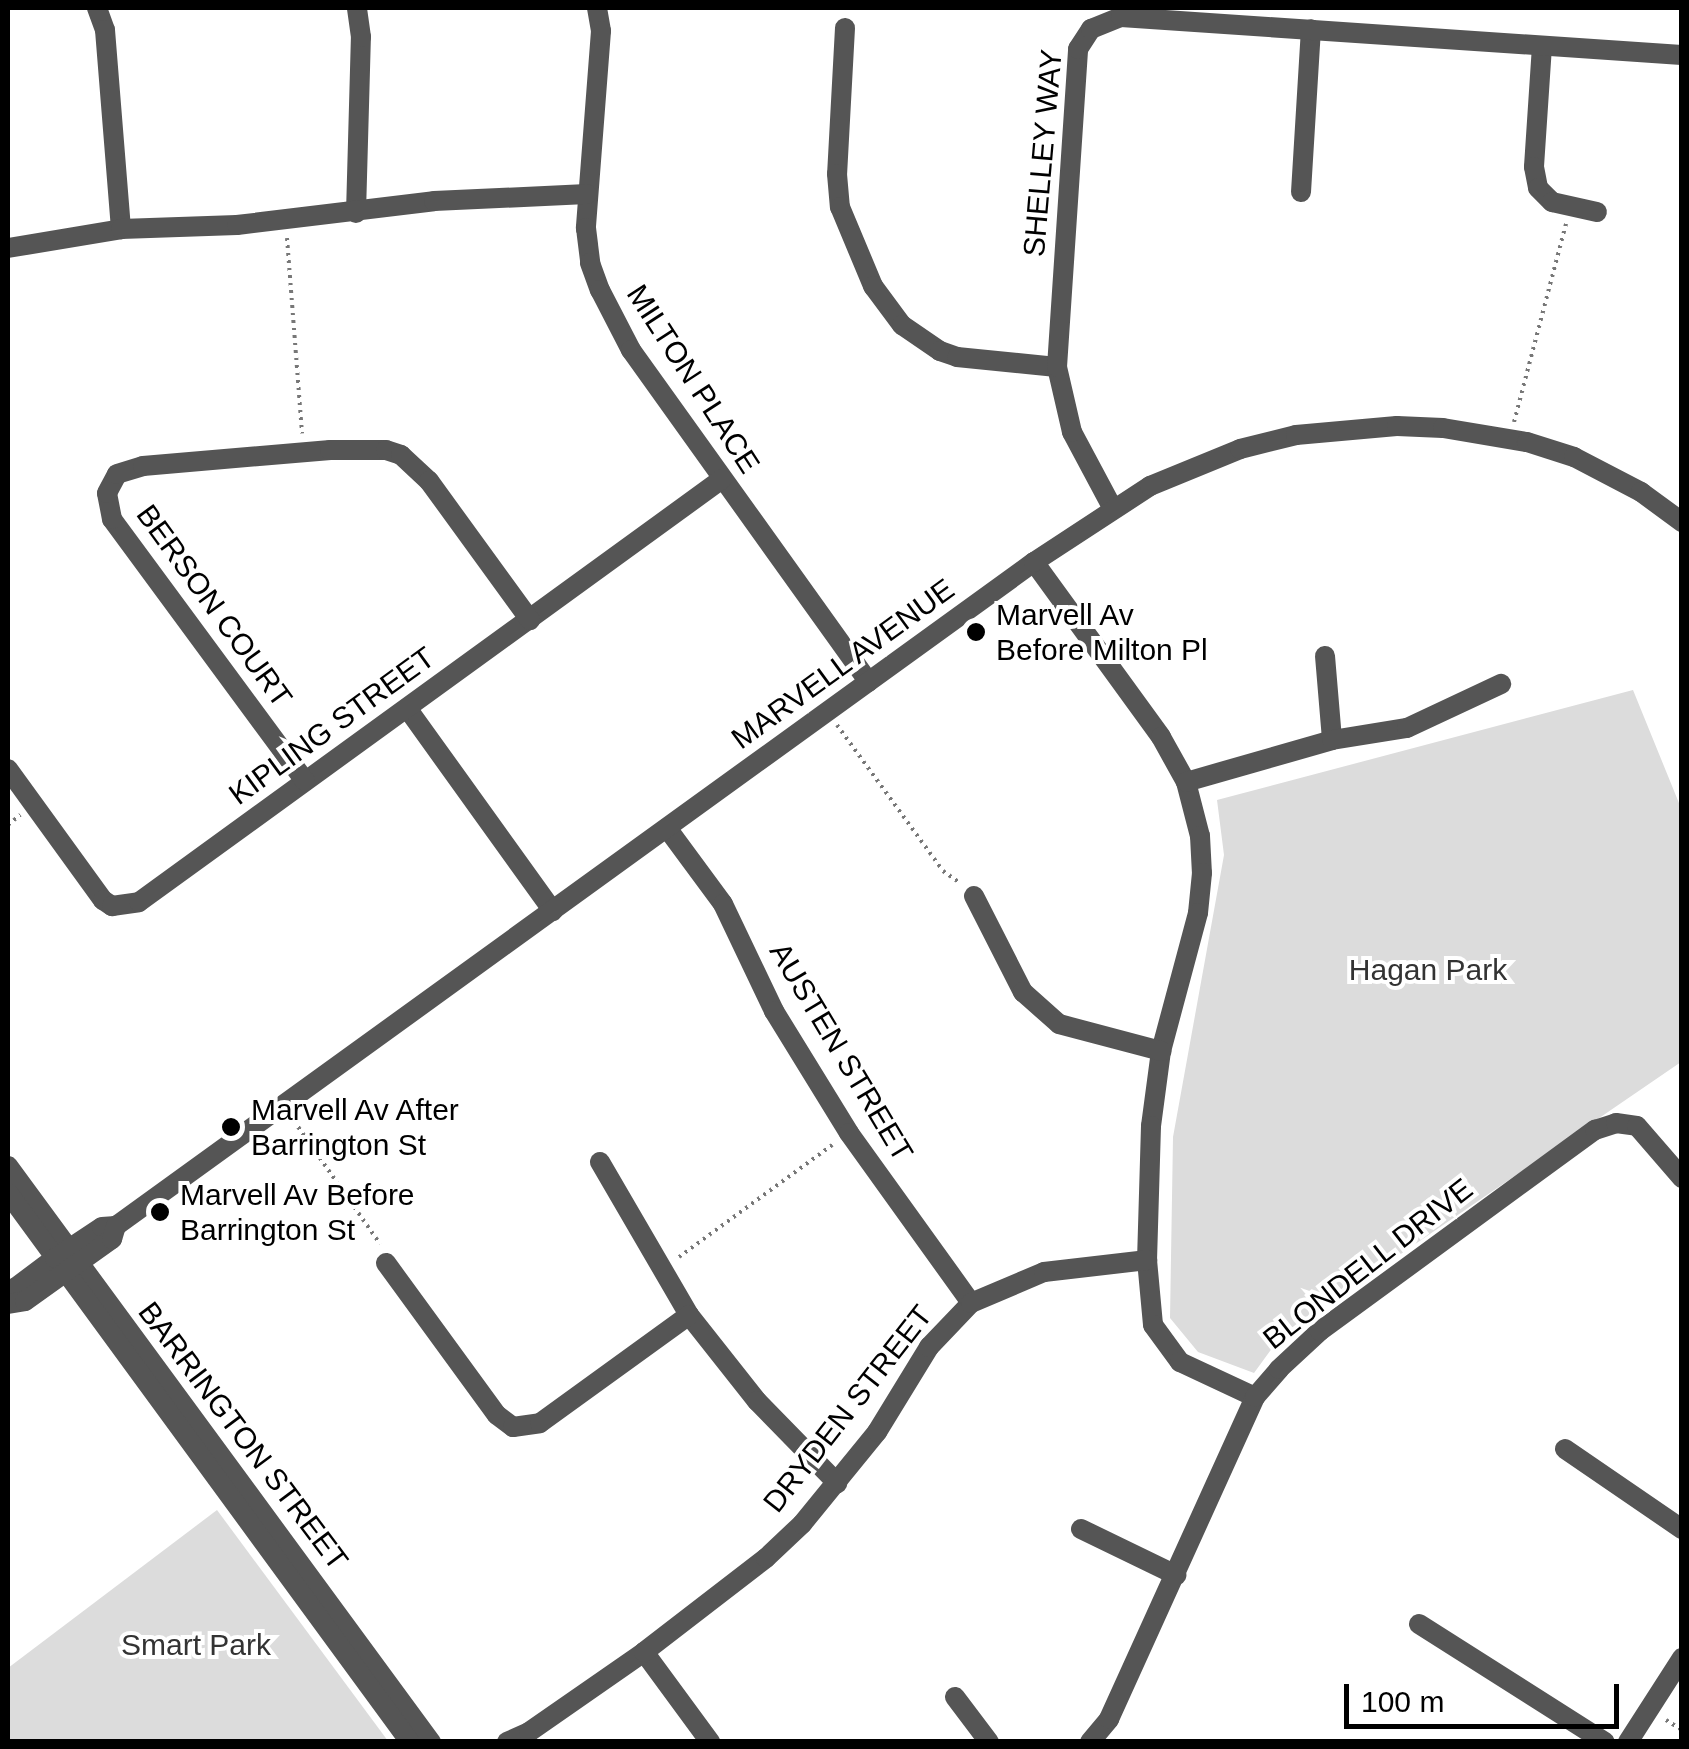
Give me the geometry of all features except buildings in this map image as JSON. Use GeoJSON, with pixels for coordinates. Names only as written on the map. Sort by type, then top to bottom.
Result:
{"type":"FeatureCollection","features":[{"type":"Feature","properties":{"kind":"street"},"geometry":{"type":"LineString","coordinates":[[97,8],[105,30],[120,229]]}},
{"type":"Feature","properties":{"kind":"street"},"geometry":{"type":"LineString","coordinates":[[356,213],[361,37],[357,8]]}},
{"type":"Feature","properties":{"kind":"street","name":"MILTON PLACE"},"geometry":{"type":"LineString","coordinates":[[597,8],[600,31],[587,194],[590,263],[611,316],[722,479],[870,682]]}},
{"type":"Feature","properties":{"kind":"street","name":"SHELLEY WAY"},"geometry":{"type":"LineString","coordinates":[[1112,508],[1072,432],[1057,367],[1078,50],[1083,38],[1098,23],[1121,17],[1682,55]]}},
{"type":"Feature","properties":{"kind":"street"},"geometry":{"type":"LineString","coordinates":[[846,28],[837,174],[840,207],[873,286],[902,325],[940,351],[957,358],[1057,367]]}},
{"type":"Feature","properties":{"kind":"street"},"geometry":{"type":"LineString","coordinates":[[1301,192],[1311,29]]}},
{"type":"Feature","properties":{"kind":"street"},"geometry":{"type":"LineString","coordinates":[[1542,46],[1538,188],[1552,202],[1596,212]]}},
{"type":"Feature","properties":{"kind":"street"},"geometry":{"type":"LineString","coordinates":[[8,248],[120,229],[286,220],[434,201],[587,194]]}},
{"type":"Feature","properties":{"kind":"street","name":"MARVELL AVENUE"},"geometry":{"type":"LineString","coordinates":[[9,1304],[25,1301],[67,1261],[112,1239],[116,1226],[1034,562],[1112,508],[1190,467],[1296,435],[1397,426],[1480,432],[1574,457],[1641,492],[1682,522]]}},
{"type":"Feature","properties":{"kind":"street","name":"BERSON COURT"},"geometry":{"type":"LineString","coordinates":[[305,782],[112,520],[107,493],[118,474],[143,466],[386,450],[417,466],[530,620]]}},
{"type":"Feature","properties":{"kind":"street","name":"KIPLING STREET"},"geometry":{"type":"LineString","coordinates":[[8,769],[93,888],[112,906],[152,896],[722,479]]}},
{"type":"Feature","properties":{"kind":"street"},"geometry":{"type":"LineString","coordinates":[[1034,562],[1161,737],[1186,782],[1200,836],[1198,912],[1161,1051],[1151,1126],[1147,1260],[1154,1325],[1180,1362],[1256,1397]]}},
{"type":"Feature","properties":{"kind":"street"},"geometry":{"type":"LineString","coordinates":[[1325,656],[1332,740]]}},
{"type":"Feature","properties":{"kind":"street"},"geometry":{"type":"LineString","coordinates":[[1186,782],[1332,740],[1378,736],[1407,728],[1500,684]]}},
{"type":"Feature","properties":{"kind":"street"},"geometry":{"type":"LineString","coordinates":[[407,708],[553,911]]}},
{"type":"Feature","properties":{"kind":"street","name":"AUSTEN STREET"},"geometry":{"type":"LineString","coordinates":[[667,828],[723,904],[774,1010],[849,1133],[970,1302]]}},
{"type":"Feature","properties":{"kind":"street"},"geometry":{"type":"LineString","coordinates":[[974,896],[1023,992],[1059,1024],[1161,1051]]}},
{"type":"Feature","properties":{"kind":"street","name":"BLONDELL DRIVE"},"geometry":{"type":"LineString","coordinates":[[1090,1742],[1109,1720],[1256,1397],[1278,1368],[1320,1331],[1595,1130],[1616,1124],[1637,1126],[1682,1178]]}},
{"type":"Feature","properties":{"kind":"street"},"geometry":{"type":"LineString","coordinates":[[600,1162],[690,1315],[757,1401],[837,1483]]}},
{"type":"Feature","properties":{"kind":"street","name":"BARRINGTON STREET"},"geometry":{"type":"LineString","coordinates":[[8,1166],[67,1261],[410,1742]]}},
{"type":"Feature","properties":{"kind":"street","name":"BARRINGTON STREET"},"geometry":{"type":"LineString","coordinates":[[8,1193],[237,1472],[431,1742]]}},
{"type":"Feature","properties":{"kind":"street","name":"DRYDEN STREET"},"geometry":{"type":"LineString","coordinates":[[507,1742],[527,1737],[766,1558],[837,1483],[877,1432],[930,1346],[970,1302],[1044,1272],[1147,1260]]}},
{"type":"Feature","properties":{"kind":"street"},"geometry":{"type":"LineString","coordinates":[[386,1263],[513,1436],[540,1422],[690,1315]]}},
{"type":"Feature","properties":{"kind":"street"},"geometry":{"type":"LineString","coordinates":[[1565,1449],[1682,1529]]}},
{"type":"Feature","properties":{"kind":"street"},"geometry":{"type":"LineString","coordinates":[[1082,1529],[1176,1575]]}},
{"type":"Feature","properties":{"kind":"street"},"geometry":{"type":"LineString","coordinates":[[1418,1624],[1605,1742]]}},
{"type":"Feature","properties":{"kind":"street"},"geometry":{"type":"LineString","coordinates":[[644,1652],[710,1742]]}},
{"type":"Feature","properties":{"kind":"street"},"geometry":{"type":"LineString","coordinates":[[1628,1742],[1682,1658]]}},
{"type":"Feature","properties":{"kind":"street"},"geometry":{"type":"LineString","coordinates":[[954,1697],[989,1742]]}},
{"type":"Feature","properties":{"kind":"path"},"geometry":{"type":"LineString","coordinates":[[1514,422],[1571,207]]}},
{"type":"Feature","properties":{"kind":"path"},"geometry":{"type":"LineString","coordinates":[[286,220],[304,453]]}},
{"type":"Feature","properties":{"kind":"path"},"geometry":{"type":"LineString","coordinates":[[837,725],[943,870],[974,896]]}},
{"type":"Feature","properties":{"kind":"path"},"geometry":{"type":"LineString","coordinates":[[282,1106],[379,1241],[386,1263]]}},
{"type":"Feature","properties":{"kind":"path"},"geometry":{"type":"LineString","coordinates":[[662,1268],[849,1133]]}},
{"type":"Feature","properties":{"kind":"green space","name":"Hagan Park"},"geometry":{"type":"Polygon","coordinates":[[[1633,690],[1681,808],[1681,1062],[1281,1336],[1254,1373],[1198,1352],[1170,1318],[1173,1137],[1224,855],[1217,800],[1633,690]]]}},
{"type":"Feature","properties":{"kind":"green space","name":"Smart Park"},"geometry":{"type":"Polygon","coordinates":[[[217,1510],[388,1741],[8,1741],[8,1668],[217,1510]]]}},
{"type":"Feature","properties":{"kind":"place","name":"Marvell Av Before Milton Pl"},"geometry":{"type":"Point","coordinates":[976,632]}},
{"type":"Feature","properties":{"kind":"place","name":"Marvell Av After Barrington St"},"geometry":{"type":"Point","coordinates":[231,1127]}},
{"type":"Feature","properties":{"kind":"place","name":"Marvell Av Before Barrington St"},"geometry":{"type":"Point","coordinates":[160,1212]}}]}
